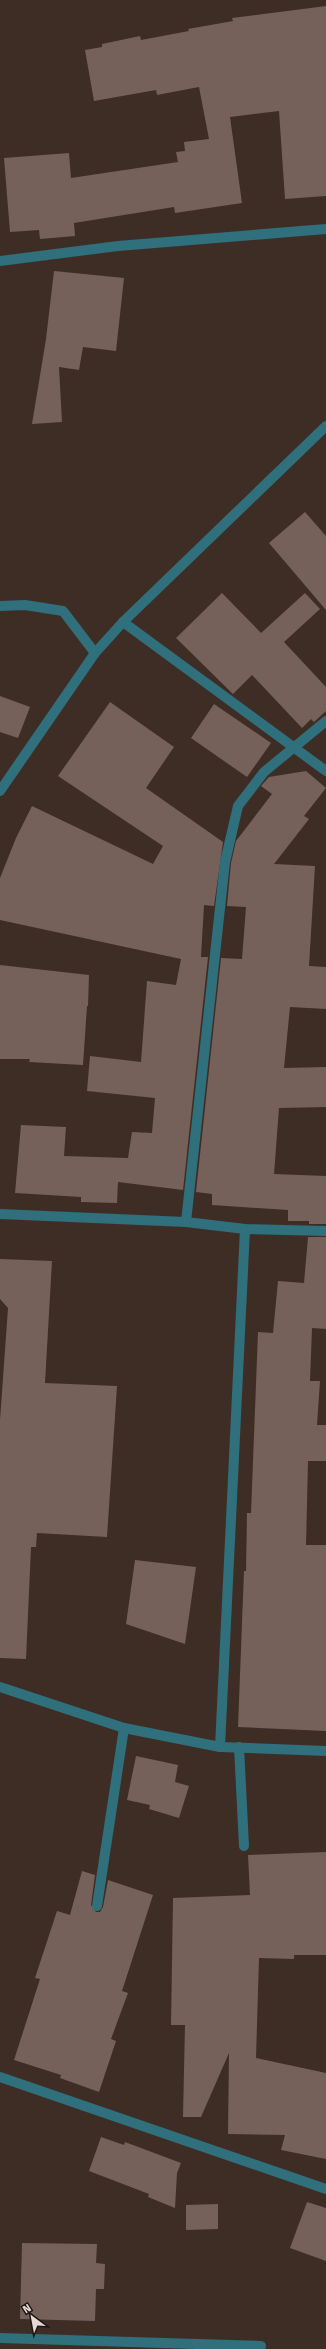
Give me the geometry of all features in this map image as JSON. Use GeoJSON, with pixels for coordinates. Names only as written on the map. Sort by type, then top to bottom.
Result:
{"type":"FeatureCollection","features":[{"type":"Feature","properties":{"kind":"street"},"geometry":{"type":"LineString","coordinates":[[0,260],[118,246],[326,229]]}},
{"type":"Feature","properties":{"kind":"street"},"geometry":{"type":"LineString","coordinates":[[0,791],[95,653],[123,622],[326,426]]}},
{"type":"Feature","properties":{"kind":"street"},"geometry":{"type":"LineString","coordinates":[[0,606],[25,605],[63,611],[95,653]]}},
{"type":"Feature","properties":{"kind":"street"},"geometry":{"type":"LineString","coordinates":[[123,622],[294,746],[326,771]]}},
{"type":"Feature","properties":{"kind":"street"},"geometry":{"type":"LineString","coordinates":[[186,1222],[225,862],[238,806],[264,772],[326,721]]}},
{"type":"Feature","properties":{"kind":"street"},"geometry":{"type":"LineString","coordinates":[[0,1214],[186,1222],[245,1229],[326,1231]]}},
{"type":"Feature","properties":{"kind":"street"},"geometry":{"type":"LineString","coordinates":[[220,1747],[245,1229]]}},
{"type":"Feature","properties":{"kind":"street"},"geometry":{"type":"LineString","coordinates":[[0,1686],[124,1728],[220,1747],[326,1751]]}},
{"type":"Feature","properties":{"kind":"street"},"geometry":{"type":"LineString","coordinates":[[97,1906],[124,1728]]}},
{"type":"Feature","properties":{"kind":"street"},"geometry":{"type":"LineString","coordinates":[[239,1748],[244,1846]]}},
{"type":"Feature","properties":{"kind":"street"},"geometry":{"type":"LineString","coordinates":[[0,2076],[326,2189]]}},
{"type":"Feature","properties":{"kind":"street"},"geometry":{"type":"LineString","coordinates":[[0,2338],[261,2346]]}},
{"type":"Feature","properties":{"kind":"building"},"geometry":{"type":"Polygon","coordinates":[[[326,6],[326,196],[285,199],[279,111],[230,117],[242,203],[175,213],[174,207],[74,223],[75,236],[40,239],[39,230],[10,232],[4,158],[69,153],[71,178],[178,162],[176,152],[185,151],[184,142],[209,139],[199,87],[157,95],[156,90],[94,101],[85,50],[102,47],[102,44],[140,36],[141,40],[189,31],[188,29],[233,21],[232,18],[326,6]]]}},
{"type":"Feature","properties":{"kind":"building"},"geometry":{"type":"Polygon","coordinates":[[[54,271],[124,278],[116,351],[83,347],[79,370],[59,367],[62,422],[32,424],[46,339],[54,271]]]}},
{"type":"Feature","properties":{"kind":"building"},"geometry":{"type":"Polygon","coordinates":[[[305,512],[326,536],[326,610],[269,543],[305,512]]]}},
{"type":"Feature","properties":{"kind":"building"},"geometry":{"type":"Polygon","coordinates":[[[222,593],[261,633],[305,593],[320,609],[284,642],[326,687],[326,711],[314,722],[311,719],[302,728],[252,675],[233,694],[176,638],[222,593]]]}},
{"type":"Feature","properties":{"kind":"building"},"geometry":{"type":"Polygon","coordinates":[[[0,696],[30,707],[18,738],[0,732],[0,696]]]}},
{"type":"Feature","properties":{"kind":"building"},"geometry":{"type":"Polygon","coordinates":[[[110,702],[174,747],[146,788],[223,842],[214,906],[204,905],[201,957],[208,957],[183,1190],[118,1182],[117,1203],[81,1202],[81,1197],[15,1193],[21,1125],[66,1127],[64,1156],[128,1158],[132,1132],[152,1133],[155,1098],[87,1091],[90,1056],[141,1062],[147,981],[176,985],[181,959],[0,920],[0,878],[16,838],[32,806],[153,864],[163,846],[58,776],[110,702]]]}},
{"type":"Feature","properties":{"kind":"building"},"geometry":{"type":"Polygon","coordinates":[[[214,704],[271,743],[247,777],[191,738],[214,704]]]}},
{"type":"Feature","properties":{"kind":"building"},"geometry":{"type":"Polygon","coordinates":[[[306,771],[326,788],[304,816],[309,819],[274,864],[315,866],[309,966],[326,967],[326,1009],[290,1007],[284,1068],[326,1067],[326,1107],[279,1108],[274,1174],[326,1176],[326,1224],[309,1224],[309,1221],[288,1221],[288,1210],[212,1205],[212,1194],[196,1192],[221,958],[242,959],[246,907],[227,906],[231,863],[236,841],[272,794],[261,786],[269,777],[306,771]]]}},
{"type":"Feature","properties":{"kind":"building"},"geometry":{"type":"Polygon","coordinates":[[[0,965],[89,975],[83,1065],[29,1062],[30,1059],[0,1059],[0,965]]]}},
{"type":"Feature","properties":{"kind":"building"},"geometry":{"type":"Polygon","coordinates":[[[308,1237],[326,1237],[326,1329],[312,1328],[310,1381],[320,1381],[317,1425],[326,1425],[326,1461],[308,1461],[306,1545],[326,1545],[326,1731],[238,1727],[244,1571],[246,1571],[247,1513],[251,1513],[258,1332],[273,1333],[278,1281],[304,1283],[308,1237]]]}},
{"type":"Feature","properties":{"kind":"building"},"geometry":{"type":"Polygon","coordinates":[[[0,1259],[52,1261],[45,1383],[117,1386],[107,1537],[37,1533],[36,1547],[31,1547],[26,1659],[0,1658],[0,1420],[8,1308],[0,1299],[0,1259]]]}},
{"type":"Feature","properties":{"kind":"building"},"geometry":{"type":"Polygon","coordinates":[[[135,1560],[196,1567],[185,1644],[126,1624],[135,1560]]]}},
{"type":"Feature","properties":{"kind":"building"},"geometry":{"type":"Polygon","coordinates":[[[136,1756],[178,1765],[175,1782],[189,1786],[179,1818],[149,1809],[150,1805],[127,1800],[136,1756]]]}},
{"type":"Feature","properties":{"kind":"building"},"geometry":{"type":"Polygon","coordinates":[[[326,1852],[326,1955],[294,1955],[294,1959],[259,1958],[256,2058],[326,2073],[326,2159],[281,2150],[285,2135],[228,2134],[229,2053],[201,2117],[183,2117],[185,2025],[171,2025],[173,1898],[250,1895],[248,1855],[326,1852]]]}},
{"type":"Feature","properties":{"kind":"building"},"geometry":{"type":"Polygon","coordinates":[[[82,1871],[95,1875],[91,1905],[96,1912],[100,1912],[103,1907],[108,1880],[153,1895],[122,1991],[128,1993],[111,2039],[116,2041],[99,2092],[60,2078],[61,2075],[14,2060],[40,1979],[35,1978],[57,1911],[70,1915],[82,1871]]]}},
{"type":"Feature","properties":{"kind":"building"},"geometry":{"type":"Polygon","coordinates":[[[101,2137],[124,2145],[125,2142],[181,2163],[177,2173],[175,2208],[148,2197],[149,2194],[89,2171],[101,2137]]]}},
{"type":"Feature","properties":{"kind":"building"},"geometry":{"type":"Polygon","coordinates":[[[307,2202],[326,2208],[326,2261],[290,2248],[307,2202]]]}},
{"type":"Feature","properties":{"kind":"building"},"geometry":{"type":"Polygon","coordinates":[[[218,2204],[218,2229],[186,2230],[186,2205],[218,2204]]]}},
{"type":"Feature","properties":{"kind":"building"},"geometry":{"type":"Polygon","coordinates":[[[22,2243],[97,2244],[96,2263],[105,2264],[104,2289],[96,2289],[95,2321],[20,2319],[22,2243]]]}}]}
